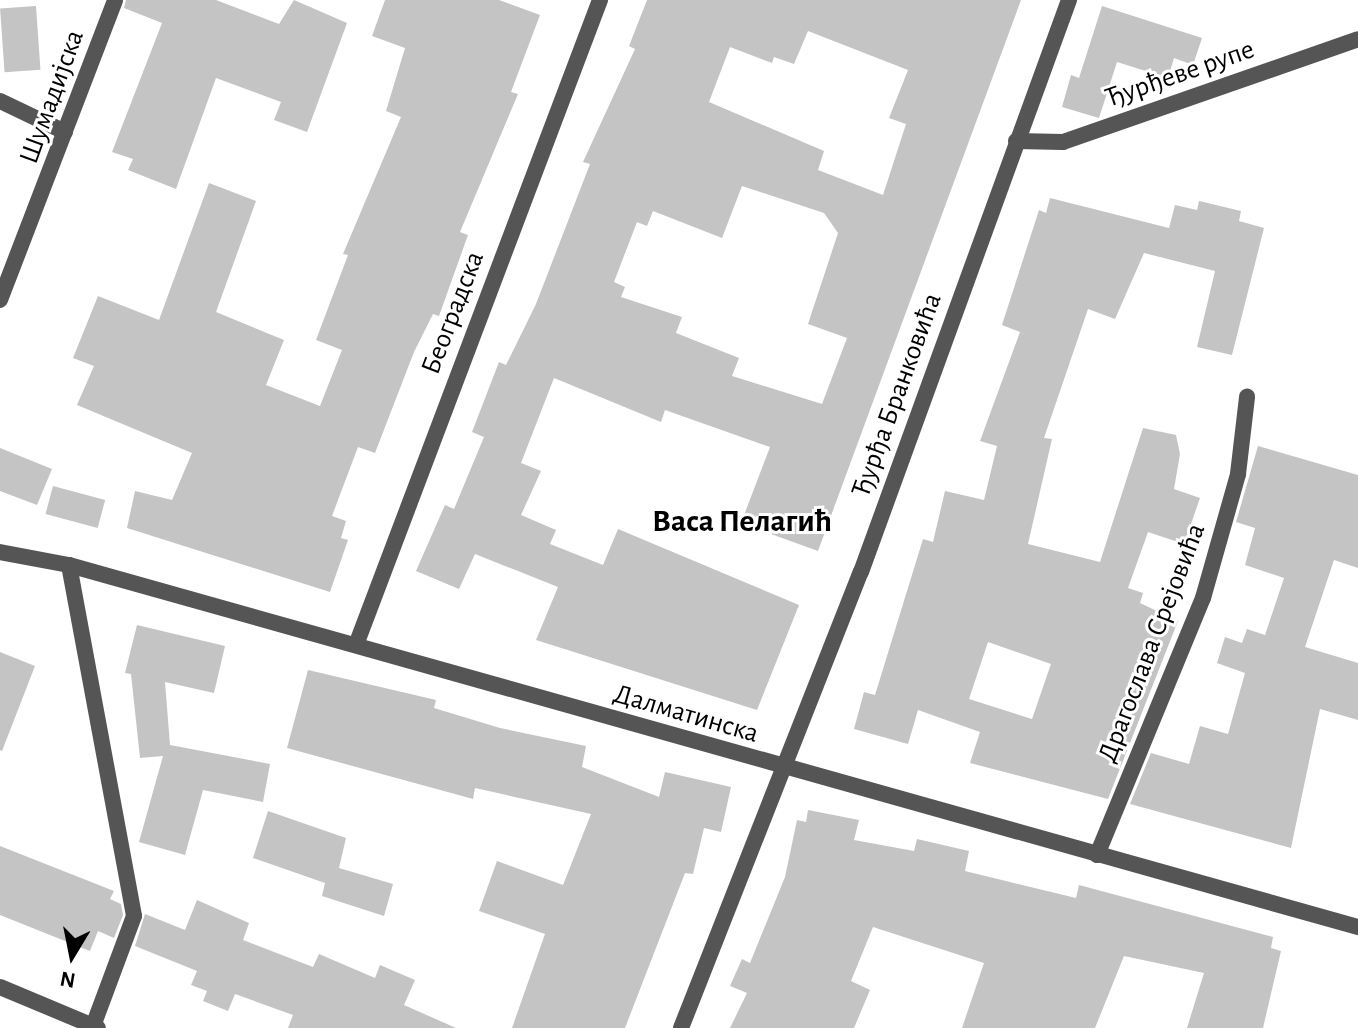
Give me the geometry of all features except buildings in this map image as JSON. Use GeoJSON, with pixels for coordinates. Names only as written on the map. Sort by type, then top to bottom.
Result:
{"type":"FeatureCollection","features":[{"type":"Feature","properties":{"kind":"street","name":"Шумадијска"},"geometry":{"type":"LineString","coordinates":[[0,300],[115,0]]}},
{"type":"Feature","properties":{"kind":"street","name":"Београдска"},"geometry":{"type":"LineString","coordinates":[[356,645],[600,0]]}},
{"type":"Feature","properties":{"kind":"street","name":"Ђурђа Бранковића"},"geometry":{"type":"LineString","coordinates":[[681,1028],[785,770],[1069,0]]}},
{"type":"Feature","properties":{"kind":"street","name":"Ђурђеве рупе"},"geometry":{"type":"LineString","coordinates":[[1016,141],[1063,142],[1358,39]]}},
{"type":"Feature","properties":{"kind":"street"},"geometry":{"type":"LineString","coordinates":[[0,101],[65,132]]}},
{"type":"Feature","properties":{"kind":"street","name":"Драгослава Срејовића"},"geometry":{"type":"LineString","coordinates":[[1097,855],[1203,598],[1238,474],[1247,397]]}},
{"type":"Feature","properties":{"kind":"street","name":"Далматинска"},"geometry":{"type":"LineString","coordinates":[[0,552],[69,565],[785,770],[1358,927]]}},
{"type":"Feature","properties":{"kind":"street"},"geometry":{"type":"LineString","coordinates":[[0,987],[96,1027],[134,916],[69,565]]}},
{"type":"Feature","properties":{"kind":"district","name":"Васа Пелагић"},"geometry":{"type":"Point","coordinates":[742,521]}}]}
